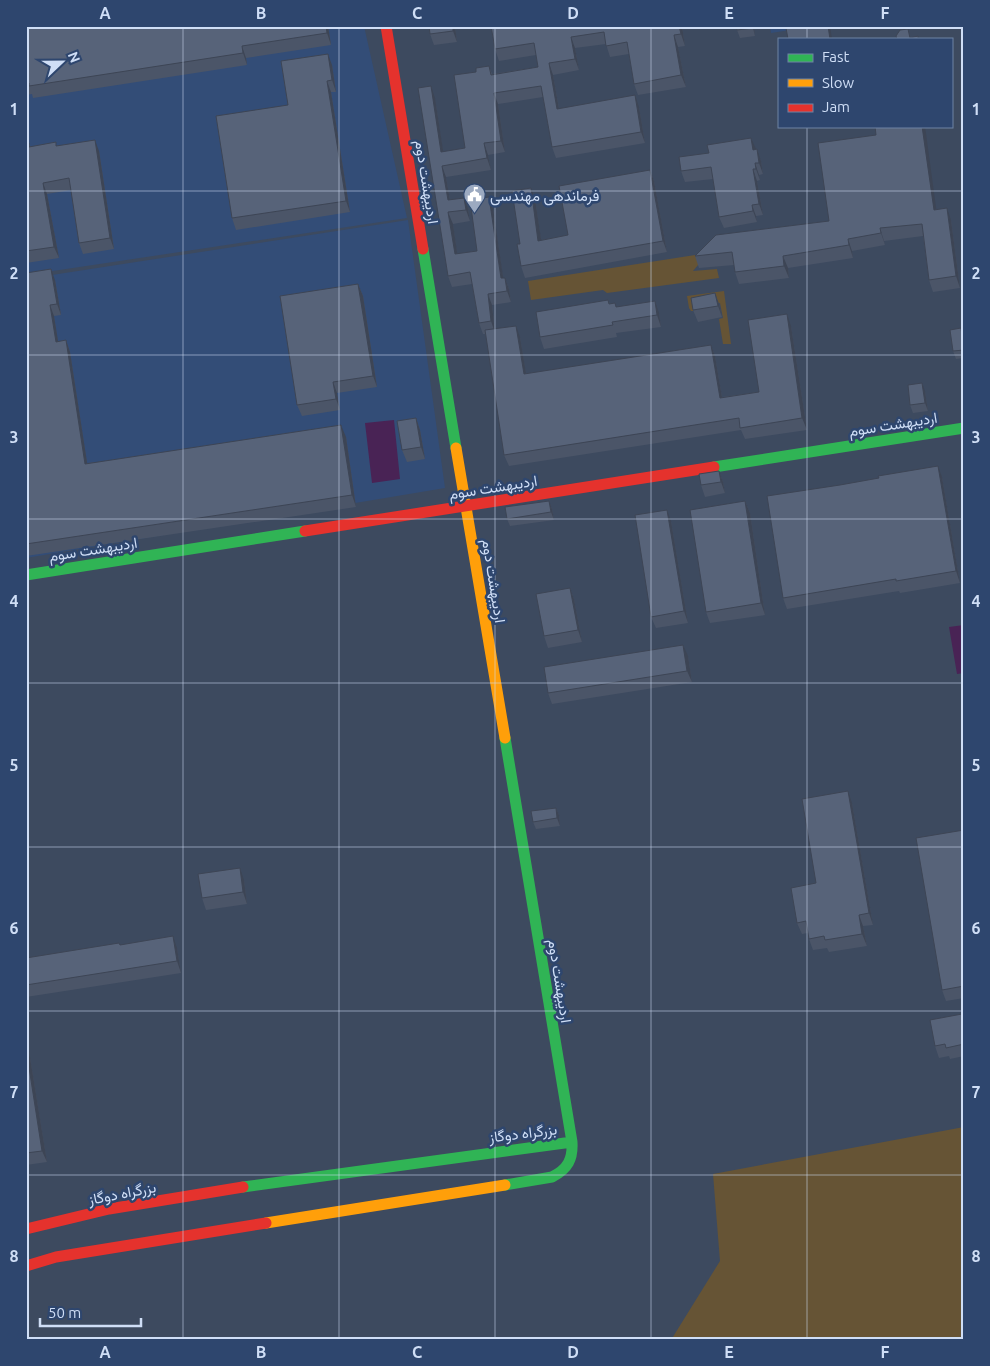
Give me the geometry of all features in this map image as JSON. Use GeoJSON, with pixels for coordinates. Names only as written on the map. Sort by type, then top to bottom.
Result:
{"type":"FeatureCollection","features":[{"type":"Feature","properties":{"kind":"main road","name":"اردیبهشت دوم"},"geometry":{"type":"LineString","coordinates":[[386,26],[572,1142]]}},
{"type":"Feature","properties":{"kind":"main road","name":"اردیبهشت سوم"},"geometry":{"type":"LineString","coordinates":[[26,575],[964,428]]}},
{"type":"Feature","properties":{"kind":"main road","name":"بزرگراه دوگاز"},"geometry":{"type":"LineString","coordinates":[[26,1229],[109,1209],[262,1184],[572,1142],[573,1151],[570,1165],[563,1173],[552,1177],[131,1244],[56,1257],[26,1266]]}},
{"type":"Feature","properties":{"kind":"shaded area"},"geometry":{"type":"Polygon","coordinates":[[[26,26],[364,26],[407,218],[26,275],[26,26]]]}},
{"type":"Feature","properties":{"kind":"shaded area"},"geometry":{"type":"Polygon","coordinates":[[[770,26],[816,26],[771,33],[770,26]]]}},
{"type":"Feature","properties":{"kind":"shaded area"},"geometry":{"type":"Polygon","coordinates":[[[408,220],[445,488],[26,558],[26,279],[408,220]]]}},
{"type":"Feature","properties":{"kind":"shaded area"},"geometry":{"type":"Polygon","coordinates":[[[708,253],[693,271],[717,269],[719,278],[607,293],[603,290],[531,300],[528,281],[708,253]]]}},
{"type":"Feature","properties":{"kind":"shaded area"},"geometry":{"type":"Polygon","coordinates":[[[724,291],[731,344],[723,344],[719,319],[723,318],[720,303],[693,308],[693,311],[691,311],[687,296],[724,291]]]}},
{"type":"Feature","properties":{"kind":"shaded area"},"geometry":{"type":"Polygon","coordinates":[[[394,420],[400,479],[372,483],[365,423],[394,420]]]}},
{"type":"Feature","properties":{"kind":"shaded area"},"geometry":{"type":"Polygon","coordinates":[[[964,625],[964,673],[957,674],[949,627],[964,625]]]}},
{"type":"Feature","properties":{"kind":"shaded area"},"geometry":{"type":"Polygon","coordinates":[[[964,1127],[964,1336],[949,1340],[671,1340],[720,1261],[713,1174],[964,1127]]]}},
{"type":"Feature","properties":{"kind":"building"},"geometry":{"type":"Polygon","coordinates":[[[26,26],[326,26],[327,33],[242,46],[243,53],[29,86],[29,83],[26,83],[26,26]]]}},
{"type":"Feature","properties":{"kind":"building"},"geometry":{"type":"Polygon","coordinates":[[[429,26],[453,26],[453,31],[430,34],[429,26]]]}},
{"type":"Feature","properties":{"kind":"building"},"geometry":{"type":"Polygon","coordinates":[[[491,26],[679,26],[681,34],[674,35],[681,75],[634,84],[627,42],[606,46],[604,32],[571,37],[575,59],[549,63],[557,109],[635,95],[641,132],[552,147],[541,86],[494,93],[501,141],[484,143],[487,158],[442,166],[448,200],[464,198],[466,210],[448,212],[455,254],[477,251],[470,200],[489,197],[501,278],[505,278],[507,291],[488,294],[491,321],[479,323],[470,272],[448,276],[418,88],[431,86],[441,152],[465,148],[454,75],[476,72],[476,68],[489,66],[491,75],[538,67],[534,43],[495,49],[491,26]]]}},
{"type":"Feature","properties":{"kind":"building"},"geometry":{"type":"Polygon","coordinates":[[[736,26],[752,26],[753,28],[737,30],[736,26]]]}},
{"type":"Feature","properties":{"kind":"building"},"geometry":{"type":"Polygon","coordinates":[[[828,26],[830,38],[788,38],[786,28],[828,26]]]}},
{"type":"Feature","properties":{"kind":"building"},"geometry":{"type":"Polygon","coordinates":[[[908,29],[910,38],[897,38],[900,30],[908,29]]]}},
{"type":"Feature","properties":{"kind":"building"},"geometry":{"type":"Polygon","coordinates":[[[328,54],[332,80],[327,81],[346,201],[232,218],[216,116],[288,105],[281,61],[328,54]]]}},
{"type":"Feature","properties":{"kind":"building"},"geometry":{"type":"Polygon","coordinates":[[[875,128],[922,128],[934,210],[947,208],[956,276],[929,280],[922,224],[880,228],[881,233],[848,239],[849,245],[783,256],[784,266],[735,272],[732,252],[695,256],[716,235],[829,221],[818,143],[876,135],[875,128]]]}},
{"type":"Feature","properties":{"kind":"building"},"geometry":{"type":"Polygon","coordinates":[[[751,138],[753,150],[757,149],[759,163],[755,163],[756,169],[753,169],[759,204],[752,205],[753,211],[719,217],[711,167],[681,171],[679,157],[709,153],[707,145],[751,138]]]}},
{"type":"Feature","properties":{"kind":"building"},"geometry":{"type":"Polygon","coordinates":[[[95,140],[110,238],[79,243],[69,178],[43,183],[54,247],[26,251],[26,144],[29,143],[29,147],[56,142],[56,146],[95,140]]]}},
{"type":"Feature","properties":{"kind":"building"},"geometry":{"type":"Polygon","coordinates":[[[650,170],[663,241],[521,266],[517,244],[520,244],[512,191],[531,188],[538,241],[568,235],[559,186],[650,170]]]}},
{"type":"Feature","properties":{"kind":"building"},"geometry":{"type":"Polygon","coordinates":[[[51,269],[57,304],[50,305],[56,342],[66,340],[85,464],[341,425],[352,495],[26,544],[26,273],[51,269]]]}},
{"type":"Feature","properties":{"kind":"building"},"geometry":{"type":"Polygon","coordinates":[[[358,284],[373,376],[333,382],[336,399],[297,405],[280,296],[358,284]]]}},
{"type":"Feature","properties":{"kind":"building"},"geometry":{"type":"Polygon","coordinates":[[[715,293],[718,306],[693,310],[691,298],[715,293]]]}},
{"type":"Feature","properties":{"kind":"building"},"geometry":{"type":"Polygon","coordinates":[[[608,300],[609,304],[615,303],[616,307],[655,301],[657,315],[612,322],[613,325],[540,337],[536,312],[608,300]]]}},
{"type":"Feature","properties":{"kind":"building"},"geometry":{"type":"Polygon","coordinates":[[[787,314],[802,418],[740,428],[739,418],[504,455],[485,330],[516,326],[524,374],[711,345],[720,398],[759,392],[748,320],[787,314]]]}},
{"type":"Feature","properties":{"kind":"building"},"geometry":{"type":"Polygon","coordinates":[[[961,328],[964,350],[953,351],[950,330],[961,328]]]}},
{"type":"Feature","properties":{"kind":"building"},"geometry":{"type":"Polygon","coordinates":[[[922,383],[925,403],[910,405],[908,385],[922,383]]]}},
{"type":"Feature","properties":{"kind":"building"},"geometry":{"type":"Polygon","coordinates":[[[416,418],[421,447],[402,450],[397,421],[416,418]]]}},
{"type":"Feature","properties":{"kind":"building"},"geometry":{"type":"Polygon","coordinates":[[[938,466],[956,571],[783,598],[767,496],[840,485],[879,478],[878,476],[938,466]]]}},
{"type":"Feature","properties":{"kind":"building"},"geometry":{"type":"Polygon","coordinates":[[[719,471],[721,482],[701,485],[699,474],[719,471]]]}},
{"type":"Feature","properties":{"kind":"building"},"geometry":{"type":"Polygon","coordinates":[[[549,501],[551,512],[507,519],[505,507],[549,501]]]}},
{"type":"Feature","properties":{"kind":"building"},"geometry":{"type":"Polygon","coordinates":[[[745,501],[761,603],[706,612],[690,510],[745,501]]]}},
{"type":"Feature","properties":{"kind":"building"},"geometry":{"type":"Polygon","coordinates":[[[667,510],[684,611],[651,617],[635,515],[667,510]]]}},
{"type":"Feature","properties":{"kind":"building"},"geometry":{"type":"Polygon","coordinates":[[[570,588],[578,630],[544,636],[536,594],[570,588]]]}},
{"type":"Feature","properties":{"kind":"building"},"geometry":{"type":"Polygon","coordinates":[[[683,645],[687,671],[548,693],[544,667],[683,645]]]}},
{"type":"Feature","properties":{"kind":"building"},"geometry":{"type":"Polygon","coordinates":[[[848,791],[869,913],[859,915],[862,934],[825,940],[824,936],[809,939],[806,921],[797,923],[791,888],[816,883],[802,799],[848,791]]]}},
{"type":"Feature","properties":{"kind":"building"},"geometry":{"type":"Polygon","coordinates":[[[556,808],[557,818],[533,822],[531,811],[556,808]]]}},
{"type":"Feature","properties":{"kind":"building"},"geometry":{"type":"Polygon","coordinates":[[[964,830],[964,986],[942,990],[916,838],[964,830]]]}},
{"type":"Feature","properties":{"kind":"building"},"geometry":{"type":"Polygon","coordinates":[[[240,868],[243,892],[202,898],[198,874],[240,868]]]}},
{"type":"Feature","properties":{"kind":"building"},"geometry":{"type":"Polygon","coordinates":[[[173,936],[177,961],[26,985],[26,958],[173,936]]]}},
{"type":"Feature","properties":{"kind":"building"},"geometry":{"type":"Polygon","coordinates":[[[962,1014],[964,1044],[946,1048],[945,1044],[935,1046],[930,1020],[962,1014]]]}},
{"type":"Feature","properties":{"kind":"building"},"geometry":{"type":"Polygon","coordinates":[[[26,1048],[42,1151],[26,1153],[26,1048]]]}},
{"type":"Feature","properties":{"kind":"traffic: fast"},"geometry":{"type":"LineString","coordinates":[[423,249],[456,448]]}},
{"type":"Feature","properties":{"kind":"traffic: fast"},"geometry":{"type":"LineString","coordinates":[[714,467],[964,428]]}},
{"type":"Feature","properties":{"kind":"traffic: fast"},"geometry":{"type":"LineString","coordinates":[[26,575],[305,531]]}},
{"type":"Feature","properties":{"kind":"traffic: fast"},"geometry":{"type":"LineString","coordinates":[[505,738],[572,1142]]}},
{"type":"Feature","properties":{"kind":"traffic: fast"},"geometry":{"type":"LineString","coordinates":[[243,1187],[572,1142],[572,1154],[562,1171],[552,1177],[505,1185]]}},
{"type":"Feature","properties":{"kind":"traffic: slow"},"geometry":{"type":"LineString","coordinates":[[456,448],[505,738]]}},
{"type":"Feature","properties":{"kind":"traffic: slow"},"geometry":{"type":"LineString","coordinates":[[266,1223],[505,1185]]}},
{"type":"Feature","properties":{"kind":"traffic: jam"},"geometry":{"type":"LineString","coordinates":[[386,26],[423,249]]}},
{"type":"Feature","properties":{"kind":"traffic: jam"},"geometry":{"type":"LineString","coordinates":[[305,531],[714,467]]}},
{"type":"Feature","properties":{"kind":"traffic: jam"},"geometry":{"type":"LineString","coordinates":[[26,1229],[109,1209],[243,1187]]}},
{"type":"Feature","properties":{"kind":"traffic: jam"},"geometry":{"type":"LineString","coordinates":[[26,1266],[56,1257],[266,1223]]}},
{"type":"Feature","properties":{"kind":"place","name":"فرماندهی مهندسی"},"geometry":{"type":"Point","coordinates":[474,214]}}]}
